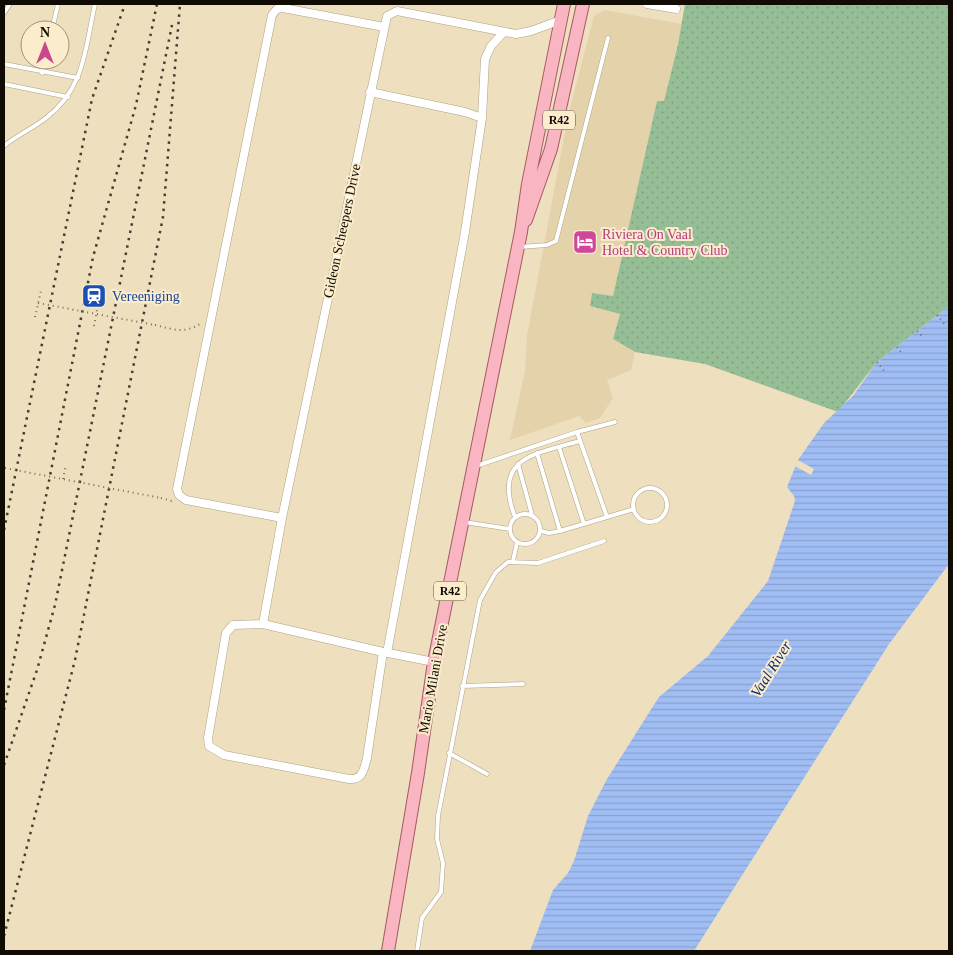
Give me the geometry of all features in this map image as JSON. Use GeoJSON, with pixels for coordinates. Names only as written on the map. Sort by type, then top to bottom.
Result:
{"type":"FeatureCollection","features":[{"type":"Feature","properties":{"kind":"main road","name":"Mario Milani Drive"},"geometry":{"type":"LineString","coordinates":[[388,951],[418,773],[434,662],[464,522],[564,4]]}},
{"type":"Feature","properties":{"kind":"main road","name":"Mario Milani Drive"},"geometry":{"type":"LineString","coordinates":[[521,232],[533,205],[548,160],[564,96],[583,4]]}},
{"type":"Feature","properties":{"kind":"main road"},"geometry":{"type":"LineString","coordinates":[[546,92],[564,96]]}},
{"type":"Feature","properties":{"kind":"street"},"geometry":{"type":"LineString","coordinates":[[647,4],[676,9]]}},
{"type":"Feature","properties":{"kind":"street"},"geometry":{"type":"LineString","coordinates":[[282,518],[186,500],[178,494],[272,13],[276,9],[283,8],[384,27],[387,16],[397,11],[503,32],[531,31],[561,20]]}},
{"type":"Feature","properties":{"kind":"street","name":"Gideon Scheepers Drive"},"geometry":{"type":"LineString","coordinates":[[263,624],[282,518],[384,27]]}},
{"type":"Feature","properties":{"kind":"street"},"geometry":{"type":"LineString","coordinates":[[434,662],[385,652],[263,624],[240,623],[231,626],[226,630],[208,738],[211,748],[221,754],[349,779],[359,777],[364,771],[385,652],[465,232],[482,118],[485,59],[491,46],[503,32]]}},
{"type":"Feature","properties":{"kind":"street"},"geometry":{"type":"LineString","coordinates":[[370,92],[465,112],[482,118]]}},
{"type":"Feature","properties":{"kind":"lane"},"geometry":{"type":"LineString","coordinates":[[4,13],[10,4]]}},
{"type":"Feature","properties":{"kind":"lane"},"geometry":{"type":"LineString","coordinates":[[54,20],[58,4]]}},
{"type":"Feature","properties":{"kind":"lane"},"geometry":{"type":"LineString","coordinates":[[4,146],[44,120],[68,97],[78,78],[95,4]]}},
{"type":"Feature","properties":{"kind":"lane"},"geometry":{"type":"LineString","coordinates":[[518,247],[547,245],[556,242],[608,38]]}},
{"type":"Feature","properties":{"kind":"lane"},"geometry":{"type":"LineString","coordinates":[[4,64],[42,73],[78,78]]}},
{"type":"Feature","properties":{"kind":"lane"},"geometry":{"type":"LineString","coordinates":[[4,84],[68,97]]}},
{"type":"Feature","properties":{"kind":"lane"},"geometry":{"type":"LineString","coordinates":[[474,466],[615,422]]}},
{"type":"Feature","properties":{"kind":"lane"},"geometry":{"type":"LineString","coordinates":[[578,432],[607,517]]}},
{"type":"Feature","properties":{"kind":"lane"},"geometry":{"type":"LineString","coordinates":[[518,464],[532,515],[539,522],[541,531],[532,543],[517,542],[510,534],[515,517],[508,489],[511,472],[518,464],[537,454],[580,441]]}},
{"type":"Feature","properties":{"kind":"lane"},"geometry":{"type":"LineString","coordinates":[[559,447],[584,524]]}},
{"type":"Feature","properties":{"kind":"lane"},"geometry":{"type":"LineString","coordinates":[[537,454],[560,531]]}},
{"type":"Feature","properties":{"kind":"lane"},"geometry":{"type":"LineString","coordinates":[[654,489],[659,491],[666,499],[666,510],[654,521],[644,520],[634,509],[635,498],[643,490],[654,489]]}},
{"type":"Feature","properties":{"kind":"lane"},"geometry":{"type":"LineString","coordinates":[[541,531],[549,533],[560,531],[634,509]]}},
{"type":"Feature","properties":{"kind":"lane"},"geometry":{"type":"LineString","coordinates":[[515,517],[526,514],[532,515]]}},
{"type":"Feature","properties":{"kind":"lane"},"geometry":{"type":"LineString","coordinates":[[464,522],[510,529]]}},
{"type":"Feature","properties":{"kind":"lane"},"geometry":{"type":"LineString","coordinates":[[417,951],[422,918],[441,892],[444,863],[437,829],[449,753],[480,600],[500,568],[513,561],[538,563],[604,541]]}},
{"type":"Feature","properties":{"kind":"lane"},"geometry":{"type":"LineString","coordinates":[[513,561],[517,542]]}},
{"type":"Feature","properties":{"kind":"lane"},"geometry":{"type":"LineString","coordinates":[[462,686],[523,684]]}},
{"type":"Feature","properties":{"kind":"lane"},"geometry":{"type":"LineString","coordinates":[[449,753],[487,774]]}},
{"type":"Feature","properties":{"kind":"path"},"geometry":{"type":"LineString","coordinates":[[34,317],[41,291]]}},
{"type":"Feature","properties":{"kind":"path"},"geometry":{"type":"LineString","coordinates":[[94,326],[99,299]]}},
{"type":"Feature","properties":{"kind":"path"},"geometry":{"type":"LineString","coordinates":[[38,303],[155,325],[182,332],[190,330],[211,318]]}},
{"type":"Feature","properties":{"kind":"path"},"geometry":{"type":"LineString","coordinates":[[938,316],[946,326]]}},
{"type":"Feature","properties":{"kind":"path"},"geometry":{"type":"LineString","coordinates":[[917,331],[924,338]]}},
{"type":"Feature","properties":{"kind":"path"},"geometry":{"type":"LineString","coordinates":[[897,347],[902,355]]}},
{"type":"Feature","properties":{"kind":"path"},"geometry":{"type":"LineString","coordinates":[[877,362],[884,372]]}},
{"type":"Feature","properties":{"kind":"path"},"geometry":{"type":"LineString","coordinates":[[63,479],[66,465]]}},
{"type":"Feature","properties":{"kind":"path"},"geometry":{"type":"LineString","coordinates":[[4,469],[161,498]]}},
{"type":"Feature","properties":{"kind":"shaded area","name":"Riviera On Vaal Hotel & Country Club"},"geometry":{"type":"Polygon","coordinates":[[[604,10],[682,24],[664,101],[657,101],[613,296],[592,293],[590,306],[620,314],[613,339],[635,352],[631,370],[607,380],[613,398],[600,418],[586,423],[579,416],[510,440],[525,371],[527,336],[568,116],[594,16],[604,10]]]}},
{"type":"Feature","properties":{"kind":"green space"},"geometry":{"type":"Polygon","coordinates":[[[685,4],[949,4],[949,306],[877,362],[838,412],[705,364],[635,352],[613,339],[620,314],[590,306],[592,293],[613,296],[657,101],[664,101],[678,44],[685,4]]]}},
{"type":"Feature","properties":{"kind":"water","name":"Vaal River"},"geometry":{"type":"Polygon","coordinates":[[[949,306],[949,564],[889,644],[694,951],[530,951],[553,890],[568,873],[574,861],[588,816],[607,779],[659,697],[708,656],[768,581],[795,501],[794,496],[787,487],[798,460],[824,423],[853,396],[877,362],[949,306]]]}},
{"type":"Feature","properties":{"kind":"pier"},"geometry":{"type":"Polygon","coordinates":[[[798,460],[814,469],[811,475],[795,466],[798,460]]]}},
{"type":"Feature","properties":{"kind":"railway"},"geometry":{"type":"LineString","coordinates":[[4,530],[92,99],[125,4]]}},
{"type":"Feature","properties":{"kind":"railway"},"geometry":{"type":"LineString","coordinates":[[4,710],[93,257],[136,105],[157,4]]}},
{"type":"Feature","properties":{"kind":"railway"},"geometry":{"type":"LineString","coordinates":[[4,936],[75,660],[163,217],[180,4]]}},
{"type":"Feature","properties":{"kind":"railway"},"geometry":{"type":"LineString","coordinates":[[4,765],[37,670],[55,605],[172,25]]}},
{"type":"Feature","properties":{"kind":"place","name":"Riviera On Vaal Hotel & Country Club"},"geometry":{"type":"Point","coordinates":[585,242]}},
{"type":"Feature","properties":{"kind":"place","name":"Vereeniging"},"geometry":{"type":"Point","coordinates":[94,296]}}]}
